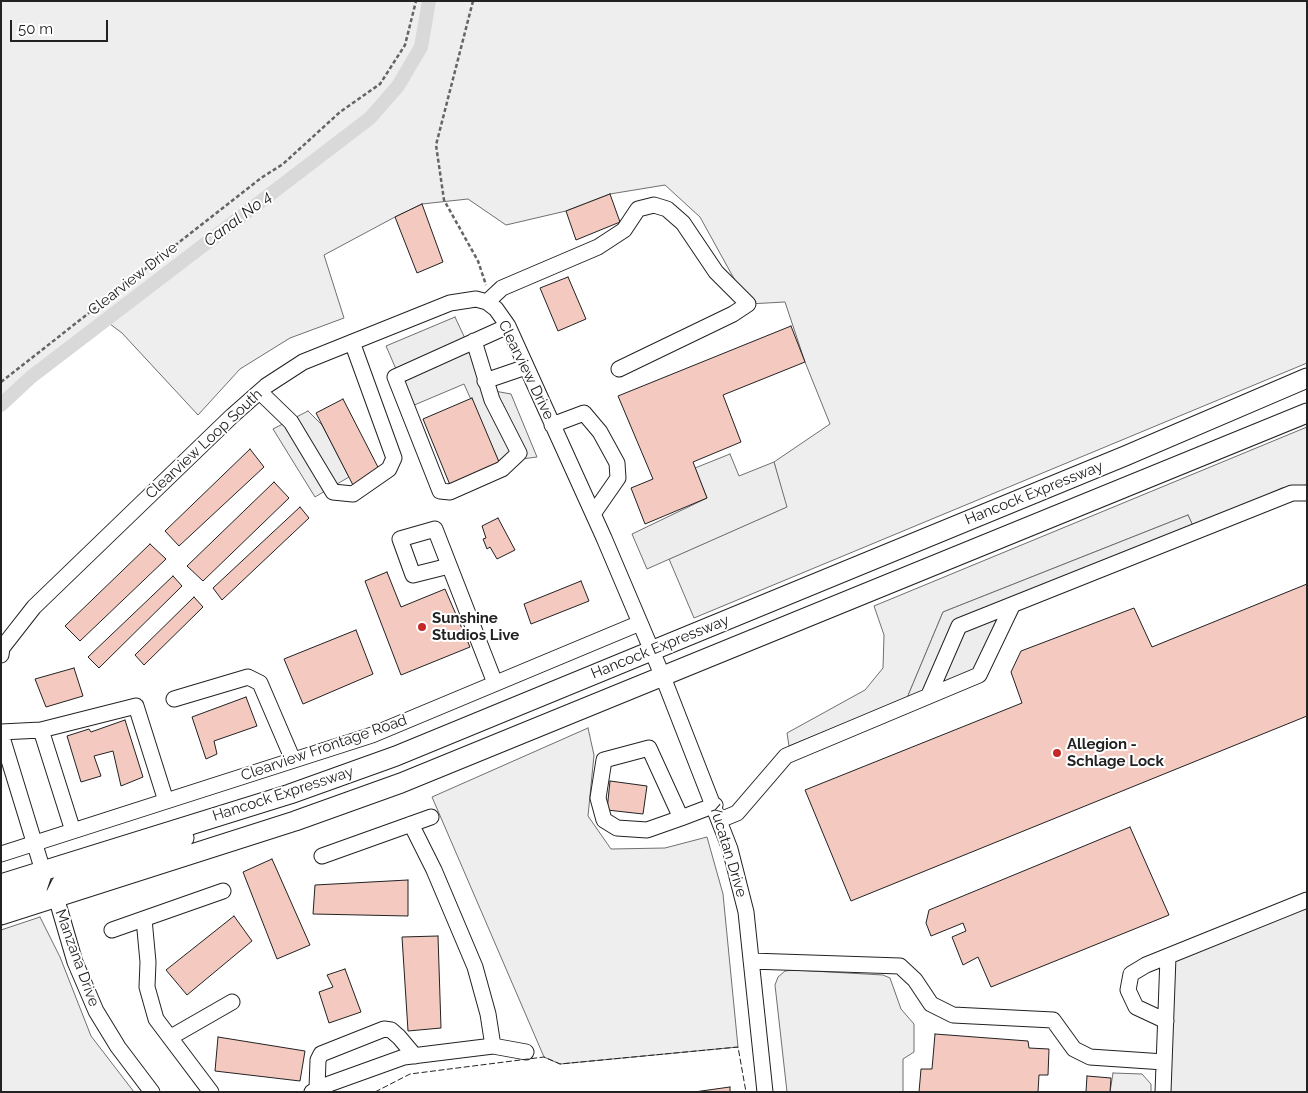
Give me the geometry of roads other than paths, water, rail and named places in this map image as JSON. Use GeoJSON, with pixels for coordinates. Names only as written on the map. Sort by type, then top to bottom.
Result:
{"type":"FeatureCollection","features":[{"type":"Feature","properties":{"kind":"main road","name":"Hancock Expressway"},"geometry":{"type":"LineString","coordinates":[[1,884],[248,807],[396,756],[1125,456],[1307,378]]}},
{"type":"Feature","properties":{"kind":"main road","name":"Hancock Expressway"},"geometry":{"type":"LineString","coordinates":[[1,915],[360,798],[662,677],[1307,413]]}},
{"type":"Feature","properties":{"kind":"main road"},"geometry":{"type":"LineString","coordinates":[[56,898],[61,884],[70,879],[162,847],[213,826],[248,807]]}},
{"type":"Feature","properties":{"kind":"main road"},"geometry":{"type":"LineString","coordinates":[[1,901],[38,886],[43,871]]}},
{"type":"Feature","properties":{"kind":"street"},"geometry":{"type":"LineString","coordinates":[[487,302],[502,288],[598,247],[624,230],[638,209],[654,205],[668,209],[683,223],[716,272],[748,304],[733,314],[619,369]]}},
{"type":"Feature","properties":{"kind":"street","name":"Clearview Loop South"},"geometry":{"type":"LineString","coordinates":[[1,655],[2,648],[34,607],[232,416],[260,392],[303,362],[450,303],[476,299],[487,302]]}},
{"type":"Feature","properties":{"kind":"street","name":"Clearview Drive"},"geometry":{"type":"LineString","coordinates":[[487,302],[496,309],[508,326],[593,514],[651,650]]}},
{"type":"Feature","properties":{"kind":"street"},"geometry":{"type":"LineString","coordinates":[[474,341],[492,400],[519,453],[502,469],[450,492],[440,491],[395,377],[474,341],[508,326]]}},
{"type":"Feature","properties":{"kind":"street"},"geometry":{"type":"LineString","coordinates":[[260,392],[291,422],[333,492],[353,494],[389,469],[394,458],[352,342]]}},
{"type":"Feature","properties":{"kind":"street"},"geometry":{"type":"LineString","coordinates":[[485,381],[526,367]]}},
{"type":"Feature","properties":{"kind":"street"},"geometry":{"type":"LineString","coordinates":[[552,425],[584,414],[600,432],[617,463],[618,478],[593,514]]}},
{"type":"Feature","properties":{"kind":"street"},"geometry":{"type":"LineString","coordinates":[[929,695],[959,626],[1292,493],[1307,493]]}},
{"type":"Feature","properties":{"kind":"street"},"geometry":{"type":"LineString","coordinates":[[450,566],[495,683]]}},
{"type":"Feature","properties":{"kind":"street"},"geometry":{"type":"LineString","coordinates":[[720,820],[737,813],[786,756],[979,675],[1012,606]]}},
{"type":"Feature","properties":{"kind":"street","name":"Clearview Frontage Road"},"geometry":{"type":"LineString","coordinates":[[1,854],[372,734],[640,623]]}},
{"type":"Feature","properties":{"kind":"street","name":"Yucatan Drive"},"geometry":{"type":"LineString","coordinates":[[651,650],[720,820],[739,878],[751,961],[765,1092]]}},
{"type":"Feature","properties":{"kind":"street"},"geometry":{"type":"LineString","coordinates":[[174,699],[248,677],[260,683],[293,760]]}},
{"type":"Feature","properties":{"kind":"street"},"geometry":{"type":"LineString","coordinates":[[43,871],[1,733],[40,730],[136,706],[166,801]]}},
{"type":"Feature","properties":{"kind":"street"},"geometry":{"type":"LineString","coordinates":[[40,730],[73,831]]}},
{"type":"Feature","properties":{"kind":"street"},"geometry":{"type":"LineString","coordinates":[[681,818],[648,748],[604,760],[598,798],[604,820],[617,828],[648,830],[681,818],[714,806]]}},
{"type":"Feature","properties":{"kind":"street"},"geometry":{"type":"LineString","coordinates":[[322,856],[431,817]]}},
{"type":"Feature","properties":{"kind":"street"},"geometry":{"type":"LineString","coordinates":[[412,824],[434,870],[475,967],[488,1014],[493,1046]]}},
{"type":"Feature","properties":{"kind":"street"},"geometry":{"type":"LineString","coordinates":[[112,930],[223,891]]}},
{"type":"Feature","properties":{"kind":"street","name":"Manzana Drive"},"geometry":{"type":"LineString","coordinates":[[56,898],[75,962],[96,1011],[118,1047],[152,1092]]}},
{"type":"Feature","properties":{"kind":"street"},"geometry":{"type":"LineString","coordinates":[[1166,1020],[1136,1007],[1128,990],[1131,974],[1146,965],[1307,900]]}},
{"type":"Feature","properties":{"kind":"street"},"geometry":{"type":"LineString","coordinates":[[144,919],[148,962],[147,987],[156,1019],[211,1092]]}},
{"type":"Feature","properties":{"kind":"street"},"geometry":{"type":"LineString","coordinates":[[1163,1092],[1168,957]]}},
{"type":"Feature","properties":{"kind":"street"},"geometry":{"type":"LineString","coordinates":[[751,961],[900,966],[915,980],[931,1004],[953,1016],[1053,1020],[1074,1050],[1090,1057],[1164,1062]]}},
{"type":"Feature","properties":{"kind":"street"},"geometry":{"type":"LineString","coordinates":[[170,1037],[232,1002]]}},
{"type":"Feature","properties":{"kind":"street"},"geometry":{"type":"LineString","coordinates":[[415,1056],[391,1030],[384,1029],[321,1054],[318,1060],[314,1090],[404,1058],[415,1056],[493,1046],[526,1052]]}},
{"type":"Feature","properties":{"kind":"waterway","name":"Canal No 4"},"geometry":{"type":"LineString","coordinates":[[1,405],[31,377],[370,118],[398,86],[421,47],[429,1]]}},
{"type":"Feature","properties":{"kind":"place","name":"Sunshine Studios Live"},"geometry":{"type":"Point","coordinates":[422,627]}},
{"type":"Feature","properties":{"kind":"place","name":"Allegion - Schlage Lock"},"geometry":{"type":"Point","coordinates":[1057,753]}}]}
